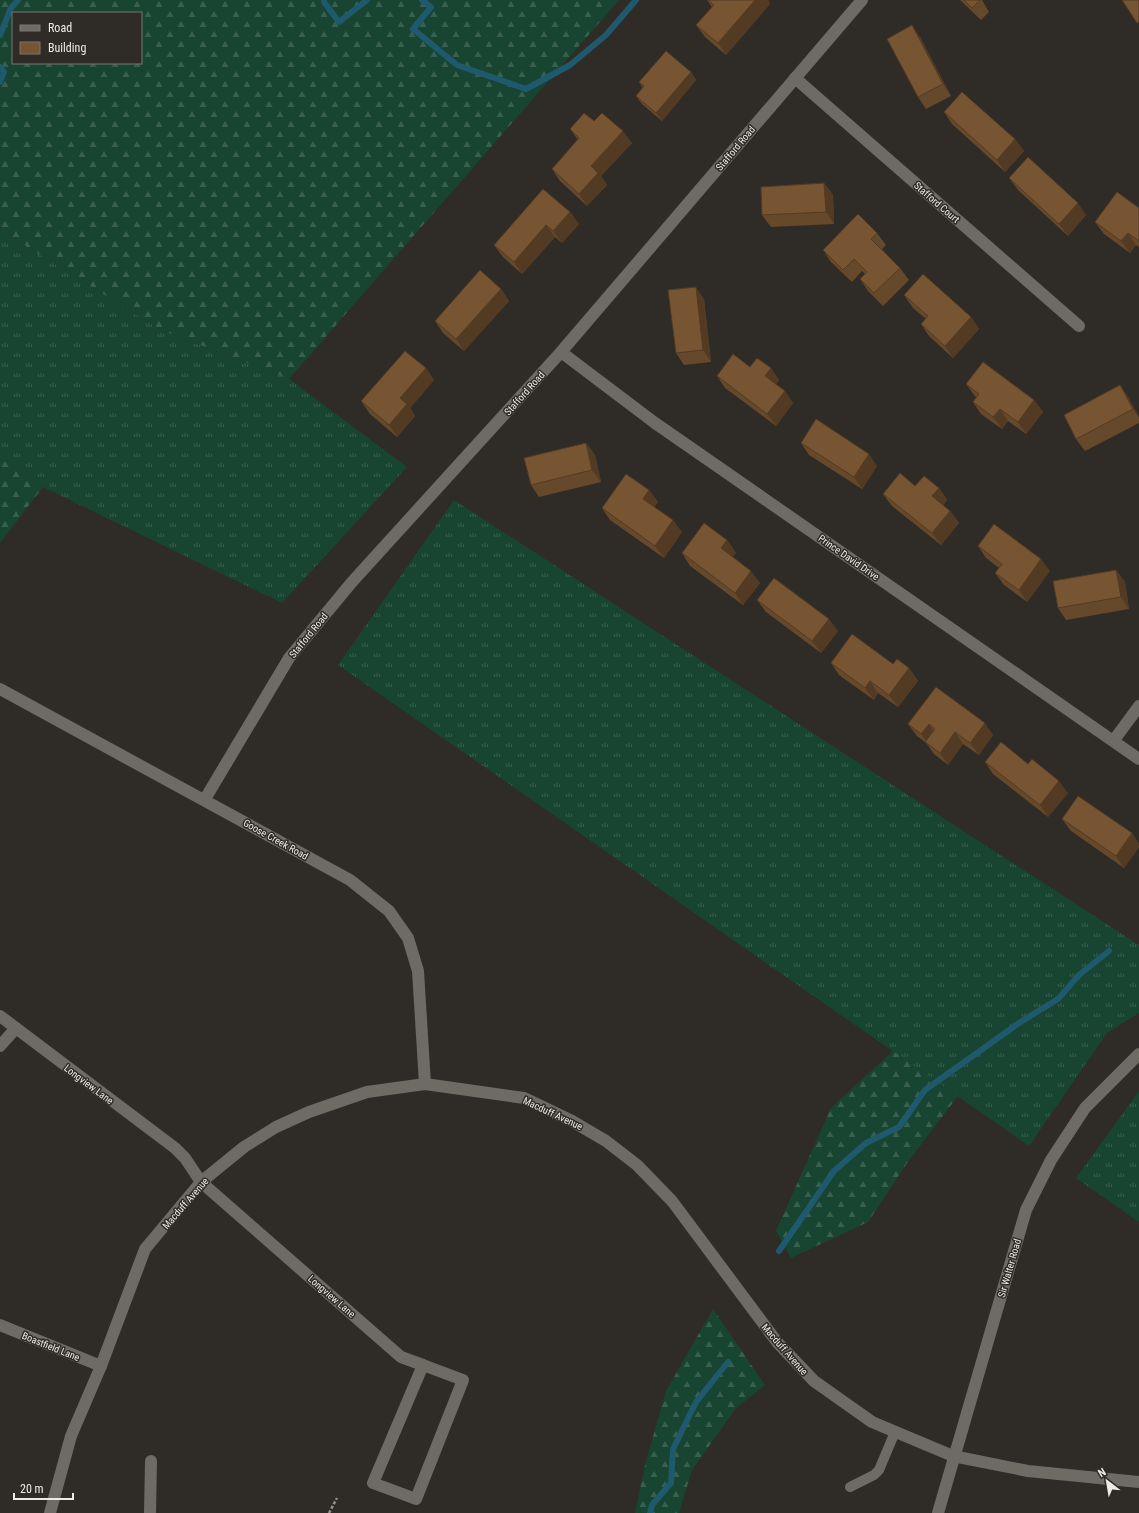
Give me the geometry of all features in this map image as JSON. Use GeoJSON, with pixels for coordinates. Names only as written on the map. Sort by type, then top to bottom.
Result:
{"type":"FeatureCollection","features":[{"type":"Feature","properties":{"kind":"street","name":"Stafford Road"},"geometry":{"type":"LineString","coordinates":[[205,799],[289,658],[352,582],[561,352],[862,0]]}},
{"type":"Feature","properties":{"kind":"street","name":"Stafford Court"},"geometry":{"type":"LineString","coordinates":[[795,78],[1079,326]]}},
{"type":"Feature","properties":{"kind":"street","name":"Prince David Drive"},"geometry":{"type":"LineString","coordinates":[[561,352],[655,423],[1114,740],[1139,759]]}},
{"type":"Feature","properties":{"kind":"street","name":"Goose Creek Road"},"geometry":{"type":"LineString","coordinates":[[0,689],[205,799],[350,880],[389,910],[408,938],[418,971],[425,1084]]}},
{"type":"Feature","properties":{"kind":"street"},"geometry":{"type":"LineString","coordinates":[[1114,740],[1139,706]]}},
{"type":"Feature","properties":{"kind":"street","name":"Longview Lane"},"geometry":{"type":"LineString","coordinates":[[0,1016],[166,1140],[185,1158],[201,1182],[401,1357],[463,1380],[416,1499],[373,1483],[423,1366]]}},
{"type":"Feature","properties":{"kind":"street"},"geometry":{"type":"LineString","coordinates":[[0,1046],[16,1028]]}},
{"type":"Feature","properties":{"kind":"street","name":"Sir Walter Road"},"geometry":{"type":"LineString","coordinates":[[938,1513],[953,1456],[1026,1210],[1051,1160],[1085,1108],[1139,1054]]}},
{"type":"Feature","properties":{"kind":"street","name":"Macduff Avenue"},"geometry":{"type":"LineString","coordinates":[[50,1513],[71,1436],[101,1366],[145,1249],[201,1182],[244,1147],[276,1127],[309,1112],[367,1092],[425,1084],[524,1098],[572,1121],[606,1141],[637,1165],[672,1201],[777,1342],[814,1381],[872,1422],[953,1456],[1028,1471],[1139,1482]]}},
{"type":"Feature","properties":{"kind":"street","name":"Boastfield Lane"},"geometry":{"type":"LineString","coordinates":[[0,1325],[101,1366]]}},
{"type":"Feature","properties":{"kind":"street"},"geometry":{"type":"LineString","coordinates":[[150,1513],[151,1461]]}},
{"type":"Feature","properties":{"kind":"lane"},"geometry":{"type":"LineString","coordinates":[[850,1487],[874,1475],[879,1470],[895,1432]]}},
{"type":"Feature","properties":{"kind":"path"},"geometry":{"type":"LineString","coordinates":[[329,1513],[337,1498]]}},
{"type":"Feature","properties":{"kind":"green space"},"geometry":{"type":"Polygon","coordinates":[[[0,0],[619,0],[289,379],[161,330],[0,230],[0,0]]]}},
{"type":"Feature","properties":{"kind":"green space"},"geometry":{"type":"Polygon","coordinates":[[[0,230],[161,330],[289,379],[407,467],[282,603],[43,487],[0,458],[0,230]]]}},
{"type":"Feature","properties":{"kind":"green space"},"geometry":{"type":"Polygon","coordinates":[[[0,458],[43,487],[0,543],[0,458]]]}},
{"type":"Feature","properties":{"kind":"green space"},"geometry":{"type":"Polygon","coordinates":[[[454,500],[1139,945],[1139,1013],[1107,1033],[1029,1146],[338,665],[454,500]]]}},
{"type":"Feature","properties":{"kind":"green space"},"geometry":{"type":"Polygon","coordinates":[[[893,1051],[958,1096],[907,1163],[868,1222],[791,1258],[776,1231],[831,1108],[893,1051]]]}},
{"type":"Feature","properties":{"kind":"green space"},"geometry":{"type":"Polygon","coordinates":[[[1139,1091],[1139,1222],[1076,1178],[1139,1091]]]}},
{"type":"Feature","properties":{"kind":"green space"},"geometry":{"type":"Polygon","coordinates":[[[713,1309],[765,1385],[736,1408],[692,1470],[679,1513],[635,1513],[645,1465],[666,1391],[713,1309]]]}},
{"type":"Feature","properties":{"kind":"building"},"geometry":{"type":"Polygon","coordinates":[[[708,0],[755,0],[718,43],[696,25],[714,5],[708,0]]]}},
{"type":"Feature","properties":{"kind":"building"},"geometry":{"type":"Polygon","coordinates":[[[964,0],[980,0],[972,8],[964,0]]]}},
{"type":"Feature","properties":{"kind":"building"},"geometry":{"type":"Polygon","coordinates":[[[1122,0],[1139,0],[1139,22],[1137,23],[1122,0]]]}},
{"type":"Feature","properties":{"kind":"building"},"geometry":{"type":"Polygon","coordinates":[[[912,25],[943,84],[918,97],[887,39],[912,25]]]}},
{"type":"Feature","properties":{"kind":"building"},"geometry":{"type":"Polygon","coordinates":[[[666,51],[691,72],[656,113],[636,96],[644,86],[639,82],[666,51]]]}},
{"type":"Feature","properties":{"kind":"building"},"geometry":{"type":"Polygon","coordinates":[[[962,92],[1015,139],[997,160],[944,112],[962,92]]]}},
{"type":"Feature","properties":{"kind":"building"},"geometry":{"type":"Polygon","coordinates":[[[584,113],[594,121],[602,113],[623,131],[591,166],[598,173],[579,194],[552,169],[579,138],[570,129],[584,113]]]}},
{"type":"Feature","properties":{"kind":"building"},"geometry":{"type":"Polygon","coordinates":[[[1028,157],[1078,203],[1059,224],[1009,178],[1028,157]]]}},
{"type":"Feature","properties":{"kind":"building"},"geometry":{"type":"Polygon","coordinates":[[[824,183],[826,212],[762,215],[761,187],[824,183]]]}},
{"type":"Feature","properties":{"kind":"building"},"geometry":{"type":"Polygon","coordinates":[[[543,189],[570,212],[553,231],[546,225],[514,262],[494,245],[543,189]]]}},
{"type":"Feature","properties":{"kind":"building"},"geometry":{"type":"Polygon","coordinates":[[[1117,192],[1139,208],[1139,241],[1128,233],[1121,241],[1095,222],[1117,192]]]}},
{"type":"Feature","properties":{"kind":"building"},"geometry":{"type":"Polygon","coordinates":[[[858,214],[877,233],[871,239],[900,268],[874,293],[860,279],[867,272],[854,259],[843,270],[823,250],[858,214]]]}},
{"type":"Feature","properties":{"kind":"building"},"geometry":{"type":"Polygon","coordinates":[[[480,270],[501,289],[456,339],[435,321],[480,270]]]}},
{"type":"Feature","properties":{"kind":"building"},"geometry":{"type":"Polygon","coordinates":[[[923,274],[971,317],[945,346],[921,324],[928,316],[904,295],[923,274]]]}},
{"type":"Feature","properties":{"kind":"building"},"geometry":{"type":"Polygon","coordinates":[[[696,287],[703,350],[676,353],[668,290],[696,287]]]}},
{"type":"Feature","properties":{"kind":"building"},"geometry":{"type":"Polygon","coordinates":[[[405,351],[426,368],[400,398],[407,404],[389,425],[361,401],[405,351]]]}},
{"type":"Feature","properties":{"kind":"building"},"geometry":{"type":"Polygon","coordinates":[[[733,354],[750,367],[757,358],[771,368],[765,376],[785,391],[767,414],[717,376],[733,354]]]}},
{"type":"Feature","properties":{"kind":"building"},"geometry":{"type":"Polygon","coordinates":[[[983,362],[1034,400],[1018,422],[1000,409],[993,417],[973,402],[979,394],[966,384],[983,362]]]}},
{"type":"Feature","properties":{"kind":"building"},"geometry":{"type":"Polygon","coordinates":[[[1120,385],[1133,409],[1076,439],[1064,415],[1120,385]]]}},
{"type":"Feature","properties":{"kind":"building"},"geometry":{"type":"Polygon","coordinates":[[[816,419],[869,454],[854,477],[801,443],[816,419]]]}},
{"type":"Feature","properties":{"kind":"building"},"geometry":{"type":"Polygon","coordinates":[[[586,443],[592,470],[531,485],[524,458],[586,443]]]}},
{"type":"Feature","properties":{"kind":"building"},"geometry":{"type":"Polygon","coordinates":[[[900,473],[915,486],[924,476],[939,488],[932,496],[950,511],[932,533],[883,494],[900,473]]]}},
{"type":"Feature","properties":{"kind":"building"},"geometry":{"type":"Polygon","coordinates":[[[626,474],[649,490],[643,499],[673,520],[655,546],[602,508],[626,474]]]}},
{"type":"Feature","properties":{"kind":"building"},"geometry":{"type":"Polygon","coordinates":[[[704,523],[727,540],[721,548],[751,571],[735,593],[682,553],[704,523]]]}},
{"type":"Feature","properties":{"kind":"building"},"geometry":{"type":"Polygon","coordinates":[[[994,524],[1041,559],[1019,590],[995,573],[1002,564],[978,546],[994,524]]]}},
{"type":"Feature","properties":{"kind":"building"},"geometry":{"type":"Polygon","coordinates":[[[1116,570],[1121,597],[1058,608],[1053,581],[1116,570]]]}},
{"type":"Feature","properties":{"kind":"building"},"geometry":{"type":"Polygon","coordinates":[[[774,578],[829,619],[812,641],[757,600],[774,578]]]}},
{"type":"Feature","properties":{"kind":"building"},"geometry":{"type":"Polygon","coordinates":[[[852,634],[893,664],[897,659],[909,668],[889,695],[870,681],[865,688],[831,663],[852,634]]]}},
{"type":"Feature","properties":{"kind":"building"},"geometry":{"type":"Polygon","coordinates":[[[936,687],[985,723],[970,743],[955,732],[940,753],[925,742],[935,729],[929,724],[921,734],[908,724],[936,687]]]}},
{"type":"Feature","properties":{"kind":"building"},"geometry":{"type":"Polygon","coordinates":[[[1001,742],[1028,764],[1032,759],[1059,781],[1040,805],[985,762],[1001,742]]]}},
{"type":"Feature","properties":{"kind":"building"},"geometry":{"type":"Polygon","coordinates":[[[1078,796],[1132,833],[1116,856],[1062,819],[1078,796]]]}},
{"type":"Feature","properties":{"kind":"waterway"},"geometry":{"type":"LineString","coordinates":[[0,35],[11,8],[18,0]]}},
{"type":"Feature","properties":{"kind":"waterway"},"geometry":{"type":"LineString","coordinates":[[324,0],[339,22],[367,0]]}},
{"type":"Feature","properties":{"kind":"waterway"},"geometry":{"type":"LineString","coordinates":[[422,0],[431,7],[413,29],[457,65],[526,89],[570,65],[606,35],[636,0]]}},
{"type":"Feature","properties":{"kind":"waterway"},"geometry":{"type":"LineString","coordinates":[[0,67],[4,72],[0,82]]}},
{"type":"Feature","properties":{"kind":"waterway"},"geometry":{"type":"LineString","coordinates":[[779,1251],[834,1171],[866,1143],[899,1127],[925,1090],[1019,1023],[1058,999],[1079,975],[1109,951]]}},
{"type":"Feature","properties":{"kind":"waterway"},"geometry":{"type":"LineString","coordinates":[[650,1513],[652,1505],[671,1483],[673,1449],[696,1402],[728,1362]]}}]}
